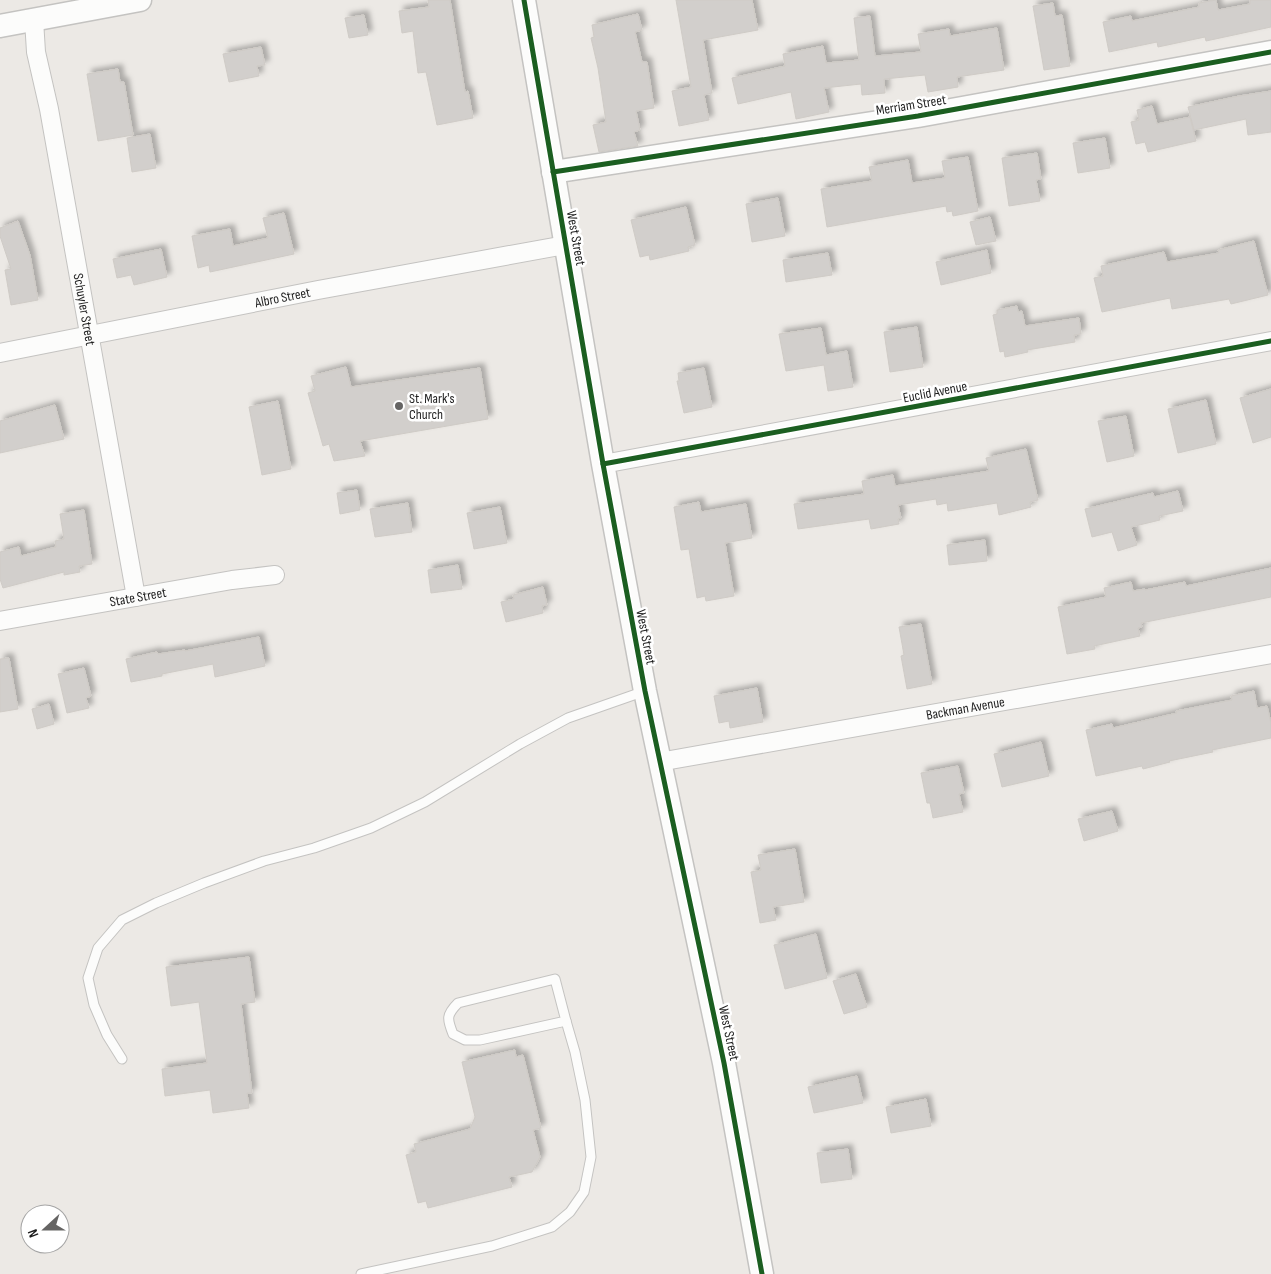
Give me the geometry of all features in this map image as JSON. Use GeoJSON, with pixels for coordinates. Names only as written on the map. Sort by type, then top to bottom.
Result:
{"type":"FeatureCollection","features":[{"type":"Feature","properties":{"kind":"street"},"geometry":{"type":"LineString","coordinates":[[0,26],[140,0]]}},
{"type":"Feature","properties":{"kind":"street","name":"West Street"},"geometry":{"type":"LineString","coordinates":[[524,0],[602,464],[645,691],[724,1062],[762,1274]]}},
{"type":"Feature","properties":{"kind":"street","name":"Schuyler Street"},"geometry":{"type":"LineString","coordinates":[[34,20],[36,52],[49,109],[136,597]]}},
{"type":"Feature","properties":{"kind":"street","name":"Merriam Street"},"geometry":{"type":"LineString","coordinates":[[553,172],[918,116],[1271,52]]}},
{"type":"Feature","properties":{"kind":"street","name":"Albro Street"},"geometry":{"type":"LineString","coordinates":[[0,353],[318,290],[565,245]]}},
{"type":"Feature","properties":{"kind":"street","name":"Euclid Avenue"},"geometry":{"type":"LineString","coordinates":[[602,464],[1271,341]]}},
{"type":"Feature","properties":{"kind":"street","name":"State Street"},"geometry":{"type":"LineString","coordinates":[[0,621],[232,580],[275,575]]}},
{"type":"Feature","properties":{"kind":"street","name":"Backman Avenue"},"geometry":{"type":"LineString","coordinates":[[660,762],[1271,654]]}},
{"type":"Feature","properties":{"kind":"lane"},"geometry":{"type":"LineString","coordinates":[[122,1060],[107,1035],[94,1005],[88,978],[98,948],[122,920],[156,903],[204,883],[370,828],[425,802],[520,744],[568,718],[645,691]]}},
{"type":"Feature","properties":{"kind":"lane"},"geometry":{"type":"LineString","coordinates":[[361,1274],[492,1246],[552,1227],[570,1212],[584,1192],[592,1157],[585,1100],[575,1052],[555,978],[458,1003],[450,1011],[448,1022],[453,1034],[465,1040],[480,1040],[566,1021]]}},
{"type":"Feature","properties":{"kind":"building"},"geometry":{"type":"Polygon","coordinates":[[[428,0],[450,0],[465,92],[468,91],[473,118],[437,125],[426,72],[418,73],[413,31],[402,33],[399,11],[429,7],[428,0]]]}},
{"type":"Feature","properties":{"kind":"building"},"geometry":{"type":"Polygon","coordinates":[[[676,0],[752,0],[758,30],[703,40],[712,93],[704,95],[709,120],[679,126],[672,91],[691,87],[676,0]]]}},
{"type":"Feature","properties":{"kind":"building"},"geometry":{"type":"Polygon","coordinates":[[[1216,0],[1218,10],[1250,4],[1250,0],[1271,0],[1271,27],[1206,41],[1205,37],[1158,47],[1157,42],[1109,52],[1103,22],[1131,16],[1132,21],[1199,7],[1199,3],[1216,0]]]}},
{"type":"Feature","properties":{"kind":"building"},"geometry":{"type":"Polygon","coordinates":[[[1053,3],[1055,16],[1062,15],[1070,66],[1044,70],[1033,6],[1053,3]]]}},
{"type":"Feature","properties":{"kind":"building"},"geometry":{"type":"Polygon","coordinates":[[[638,14],[642,30],[635,32],[642,62],[647,62],[654,108],[636,111],[640,130],[634,132],[638,146],[599,152],[593,125],[606,122],[598,68],[591,38],[594,37],[592,25],[638,14]]]}},
{"type":"Feature","properties":{"kind":"building"},"geometry":{"type":"Polygon","coordinates":[[[364,15],[368,35],[349,38],[345,18],[364,15]]]}},
{"type":"Feature","properties":{"kind":"building"},"geometry":{"type":"Polygon","coordinates":[[[870,16],[875,56],[921,52],[918,34],[949,29],[950,36],[997,28],[1004,70],[957,77],[958,87],[928,92],[925,75],[884,79],[885,93],[862,95],[861,84],[824,88],[829,112],[796,119],[791,92],[738,104],[732,78],[785,66],[783,54],[823,46],[826,63],[859,60],[854,18],[870,16]]]}},
{"type":"Feature","properties":{"kind":"building"},"geometry":{"type":"Polygon","coordinates":[[[261,47],[265,65],[257,66],[259,76],[229,82],[223,54],[261,47]]]}},
{"type":"Feature","properties":{"kind":"building"},"geometry":{"type":"Polygon","coordinates":[[[118,69],[120,82],[124,82],[133,135],[98,141],[87,74],[118,69]]]}},
{"type":"Feature","properties":{"kind":"building"},"geometry":{"type":"Polygon","coordinates":[[[1271,91],[1271,132],[1248,135],[1246,119],[1194,130],[1188,107],[1271,91]]]}},
{"type":"Feature","properties":{"kind":"building"},"geometry":{"type":"Polygon","coordinates":[[[1152,106],[1157,124],[1190,117],[1196,141],[1148,152],[1145,142],[1136,144],[1131,122],[1139,120],[1137,110],[1152,106]]]}},
{"type":"Feature","properties":{"kind":"building"},"geometry":{"type":"Polygon","coordinates":[[[150,134],[156,168],[132,172],[127,138],[150,134]]]}},
{"type":"Feature","properties":{"kind":"building"},"geometry":{"type":"Polygon","coordinates":[[[1105,138],[1110,168],[1078,173],[1073,143],[1105,138]]]}},
{"type":"Feature","properties":{"kind":"building"},"geometry":{"type":"Polygon","coordinates":[[[1037,153],[1041,179],[1036,180],[1040,201],[1009,206],[1002,158],[1037,153]]]}},
{"type":"Feature","properties":{"kind":"building"},"geometry":{"type":"Polygon","coordinates":[[[968,157],[978,211],[953,216],[952,211],[947,212],[946,206],[827,227],[821,189],[872,181],[869,167],[908,160],[912,183],[945,178],[942,161],[968,157]]]}},
{"type":"Feature","properties":{"kind":"building"},"geometry":{"type":"Polygon","coordinates":[[[778,198],[785,236],[752,242],[746,204],[778,198]]]}},
{"type":"Feature","properties":{"kind":"building"},"geometry":{"type":"Polygon","coordinates":[[[686,207],[695,245],[688,247],[689,251],[650,260],[649,255],[640,257],[631,220],[686,207]]]}},
{"type":"Feature","properties":{"kind":"building"},"geometry":{"type":"Polygon","coordinates":[[[284,213],[294,254],[210,272],[209,265],[198,268],[192,236],[230,229],[233,246],[268,238],[263,218],[284,213]]]}},
{"type":"Feature","properties":{"kind":"building"},"geometry":{"type":"Polygon","coordinates":[[[990,217],[996,241],[976,245],[970,222],[990,217]]]}},
{"type":"Feature","properties":{"kind":"building"},"geometry":{"type":"Polygon","coordinates":[[[18,221],[30,255],[38,300],[11,305],[5,270],[11,269],[0,236],[0,228],[18,221]]]}},
{"type":"Feature","properties":{"kind":"building"},"geometry":{"type":"Polygon","coordinates":[[[1254,241],[1268,295],[1231,304],[1229,299],[1172,309],[1170,298],[1102,312],[1094,278],[1103,276],[1101,266],[1164,252],[1167,262],[1219,253],[1218,250],[1254,241]]]}},
{"type":"Feature","properties":{"kind":"building"},"geometry":{"type":"Polygon","coordinates":[[[161,249],[167,277],[134,285],[131,275],[117,278],[113,259],[161,249]]]}},
{"type":"Feature","properties":{"kind":"building"},"geometry":{"type":"Polygon","coordinates":[[[987,250],[991,273],[941,285],[936,262],[987,250]]]}},
{"type":"Feature","properties":{"kind":"building"},"geometry":{"type":"Polygon","coordinates":[[[828,253],[832,275],[786,282],[783,260],[828,253]]]}},
{"type":"Feature","properties":{"kind":"building"},"geometry":{"type":"Polygon","coordinates":[[[1017,306],[1018,312],[1022,311],[1025,326],[1079,318],[1081,334],[1074,335],[1075,342],[1027,350],[1028,352],[1005,357],[1004,351],[1000,352],[993,315],[997,314],[997,310],[1017,306]]]}},
{"type":"Feature","properties":{"kind":"building"},"geometry":{"type":"Polygon","coordinates":[[[917,327],[923,367],[890,372],[884,332],[917,327]]]}},
{"type":"Feature","properties":{"kind":"building"},"geometry":{"type":"Polygon","coordinates":[[[821,328],[826,355],[847,351],[853,387],[828,391],[824,365],[786,371],[779,334],[821,328]]]}},
{"type":"Feature","properties":{"kind":"building","name":"St. Mark's Church"},"geometry":{"type":"Polygon","coordinates":[[[346,367],[351,387],[480,368],[488,419],[360,441],[365,456],[334,461],[329,444],[323,446],[308,393],[315,391],[311,376],[346,367]]]}},
{"type":"Feature","properties":{"kind":"building"},"geometry":{"type":"Polygon","coordinates":[[[704,368],[712,407],[684,413],[677,381],[679,381],[678,373],[704,368]]]}},
{"type":"Feature","properties":{"kind":"building"},"geometry":{"type":"Polygon","coordinates":[[[1271,389],[1271,437],[1253,443],[1240,398],[1271,389]]]}},
{"type":"Feature","properties":{"kind":"building"},"geometry":{"type":"Polygon","coordinates":[[[1206,400],[1216,444],[1178,453],[1168,409],[1206,400]]]}},
{"type":"Feature","properties":{"kind":"building"},"geometry":{"type":"Polygon","coordinates":[[[278,401],[291,469],[262,475],[249,407],[278,401]]]}},
{"type":"Feature","properties":{"kind":"building"},"geometry":{"type":"Polygon","coordinates":[[[55,405],[64,439],[0,453],[0,421],[55,405]]]}},
{"type":"Feature","properties":{"kind":"building"},"geometry":{"type":"Polygon","coordinates":[[[1126,416],[1134,456],[1107,462],[1098,421],[1126,416]]]}},
{"type":"Feature","properties":{"kind":"building"},"geometry":{"type":"Polygon","coordinates":[[[1026,449],[1038,500],[1030,502],[1031,507],[999,515],[997,503],[948,511],[947,503],[937,505],[936,499],[898,505],[901,518],[898,519],[899,524],[871,529],[869,519],[798,529],[794,504],[864,494],[862,481],[893,475],[895,486],[989,471],[986,458],[1026,449]]]}},
{"type":"Feature","properties":{"kind":"building"},"geometry":{"type":"Polygon","coordinates":[[[357,490],[360,510],[340,514],[337,493],[357,490]]]}},
{"type":"Feature","properties":{"kind":"building"},"geometry":{"type":"Polygon","coordinates":[[[1178,491],[1183,511],[1159,516],[1160,520],[1131,527],[1137,545],[1118,551],[1112,532],[1092,537],[1085,509],[1153,493],[1154,497],[1178,491]]]}},
{"type":"Feature","properties":{"kind":"building"},"geometry":{"type":"Polygon","coordinates":[[[699,502],[701,512],[746,504],[752,538],[725,543],[734,596],[706,601],[705,596],[697,598],[689,549],[681,550],[674,507],[699,502]]]}},
{"type":"Feature","properties":{"kind":"building"},"geometry":{"type":"Polygon","coordinates":[[[408,503],[412,532],[375,537],[370,509],[408,503]]]}},
{"type":"Feature","properties":{"kind":"building"},"geometry":{"type":"Polygon","coordinates":[[[500,507],[507,543],[474,549],[467,513],[500,507]]]}},
{"type":"Feature","properties":{"kind":"building"},"geometry":{"type":"Polygon","coordinates":[[[84,510],[92,564],[79,566],[80,572],[64,575],[64,572],[3,588],[0,579],[0,552],[19,547],[21,556],[56,547],[55,541],[64,539],[60,514],[84,510]]]}},
{"type":"Feature","properties":{"kind":"building"},"geometry":{"type":"Polygon","coordinates":[[[985,540],[987,561],[949,565],[947,545],[985,540]]]}},
{"type":"Feature","properties":{"kind":"building"},"geometry":{"type":"Polygon","coordinates":[[[458,565],[462,589],[431,593],[428,570],[458,565]]]}},
{"type":"Feature","properties":{"kind":"building"},"geometry":{"type":"Polygon","coordinates":[[[1271,568],[1271,597],[1141,623],[1142,627],[1138,628],[1140,636],[1094,646],[1095,649],[1067,654],[1058,607],[1106,597],[1104,588],[1131,582],[1133,591],[1185,582],[1186,586],[1271,568]]]}},
{"type":"Feature","properties":{"kind":"building"},"geometry":{"type":"Polygon","coordinates":[[[543,587],[547,605],[542,606],[543,613],[506,622],[501,602],[514,599],[513,595],[543,587]]]}},
{"type":"Feature","properties":{"kind":"building"},"geometry":{"type":"Polygon","coordinates":[[[921,624],[932,684],[907,689],[901,656],[904,655],[899,627],[921,624]]]}},
{"type":"Feature","properties":{"kind":"building"},"geometry":{"type":"Polygon","coordinates":[[[259,637],[265,666],[215,677],[213,664],[131,682],[126,659],[157,652],[158,654],[185,651],[259,637]]]}},
{"type":"Feature","properties":{"kind":"building"},"geometry":{"type":"Polygon","coordinates":[[[9,658],[18,709],[0,712],[0,659],[9,658]]]}},
{"type":"Feature","properties":{"kind":"building"},"geometry":{"type":"Polygon","coordinates":[[[84,668],[91,696],[86,698],[89,708],[67,713],[58,674],[84,668]]]}},
{"type":"Feature","properties":{"kind":"building"},"geometry":{"type":"Polygon","coordinates":[[[757,688],[763,722],[730,728],[729,721],[719,723],[714,696],[757,688]]]}},
{"type":"Feature","properties":{"kind":"building"},"geometry":{"type":"Polygon","coordinates":[[[1254,691],[1257,708],[1267,706],[1271,723],[1271,738],[1212,750],[1213,752],[1169,761],[1143,769],[1142,766],[1096,776],[1086,730],[1112,724],[1113,728],[1177,713],[1176,711],[1232,700],[1231,696],[1254,691]]]}},
{"type":"Feature","properties":{"kind":"building"},"geometry":{"type":"Polygon","coordinates":[[[49,704],[54,724],[37,729],[32,709],[49,704]]]}},
{"type":"Feature","properties":{"kind":"building"},"geometry":{"type":"Polygon","coordinates":[[[1041,742],[1049,776],[1002,787],[994,754],[1041,742]]]}},
{"type":"Feature","properties":{"kind":"building"},"geometry":{"type":"Polygon","coordinates":[[[958,766],[964,793],[959,794],[963,812],[933,818],[930,803],[927,803],[921,773],[958,766]]]}},
{"type":"Feature","properties":{"kind":"building"},"geometry":{"type":"Polygon","coordinates":[[[1112,811],[1118,831],[1084,841],[1078,819],[1112,811]]]}},
{"type":"Feature","properties":{"kind":"building"},"geometry":{"type":"Polygon","coordinates":[[[795,849],[804,902],[773,907],[776,920],[760,923],[751,872],[761,870],[758,855],[795,849]]]}},
{"type":"Feature","properties":{"kind":"building"},"geometry":{"type":"Polygon","coordinates":[[[816,934],[827,978],[785,989],[774,945],[816,934]]]}},
{"type":"Feature","properties":{"kind":"building"},"geometry":{"type":"Polygon","coordinates":[[[249,957],[255,1002],[241,1004],[252,1093],[247,1093],[249,1108],[213,1113],[210,1090],[165,1096],[162,1069],[207,1063],[199,1002],[171,1006],[166,967],[249,957]]]}},
{"type":"Feature","properties":{"kind":"building"},"geometry":{"type":"Polygon","coordinates":[[[856,974],[867,1007],[844,1014],[833,981],[856,974]]]}},
{"type":"Feature","properties":{"kind":"building"},"geometry":{"type":"Polygon","coordinates":[[[515,1050],[516,1057],[523,1055],[541,1128],[533,1130],[540,1157],[532,1172],[509,1177],[512,1187],[428,1208],[426,1201],[418,1203],[406,1155],[416,1152],[414,1144],[470,1129],[475,1117],[462,1062],[515,1050]]]}},
{"type":"Feature","properties":{"kind":"building"},"geometry":{"type":"Polygon","coordinates":[[[857,1076],[863,1103],[814,1113],[808,1087],[857,1076]]]}},
{"type":"Feature","properties":{"kind":"building"},"geometry":{"type":"Polygon","coordinates":[[[926,1099],[931,1126],[891,1133],[886,1107],[926,1099]]]}},
{"type":"Feature","properties":{"kind":"building"},"geometry":{"type":"Polygon","coordinates":[[[848,1149],[852,1179],[821,1183],[817,1153],[848,1149]]]}},
{"type":"Feature","properties":{"kind":"cycle path"},"geometry":{"type":"LineString","coordinates":[[524,0],[603,464],[645,691],[724,1063],[762,1274]]}},
{"type":"Feature","properties":{"kind":"cycle path"},"geometry":{"type":"LineString","coordinates":[[553,172],[918,116],[1271,52]]}},
{"type":"Feature","properties":{"kind":"cycle path"},"geometry":{"type":"LineString","coordinates":[[603,464],[1271,341]]}},
{"type":"Feature","properties":{"kind":"place","name":"St. Mark's Church"},"geometry":{"type":"Point","coordinates":[399,406]}}]}
